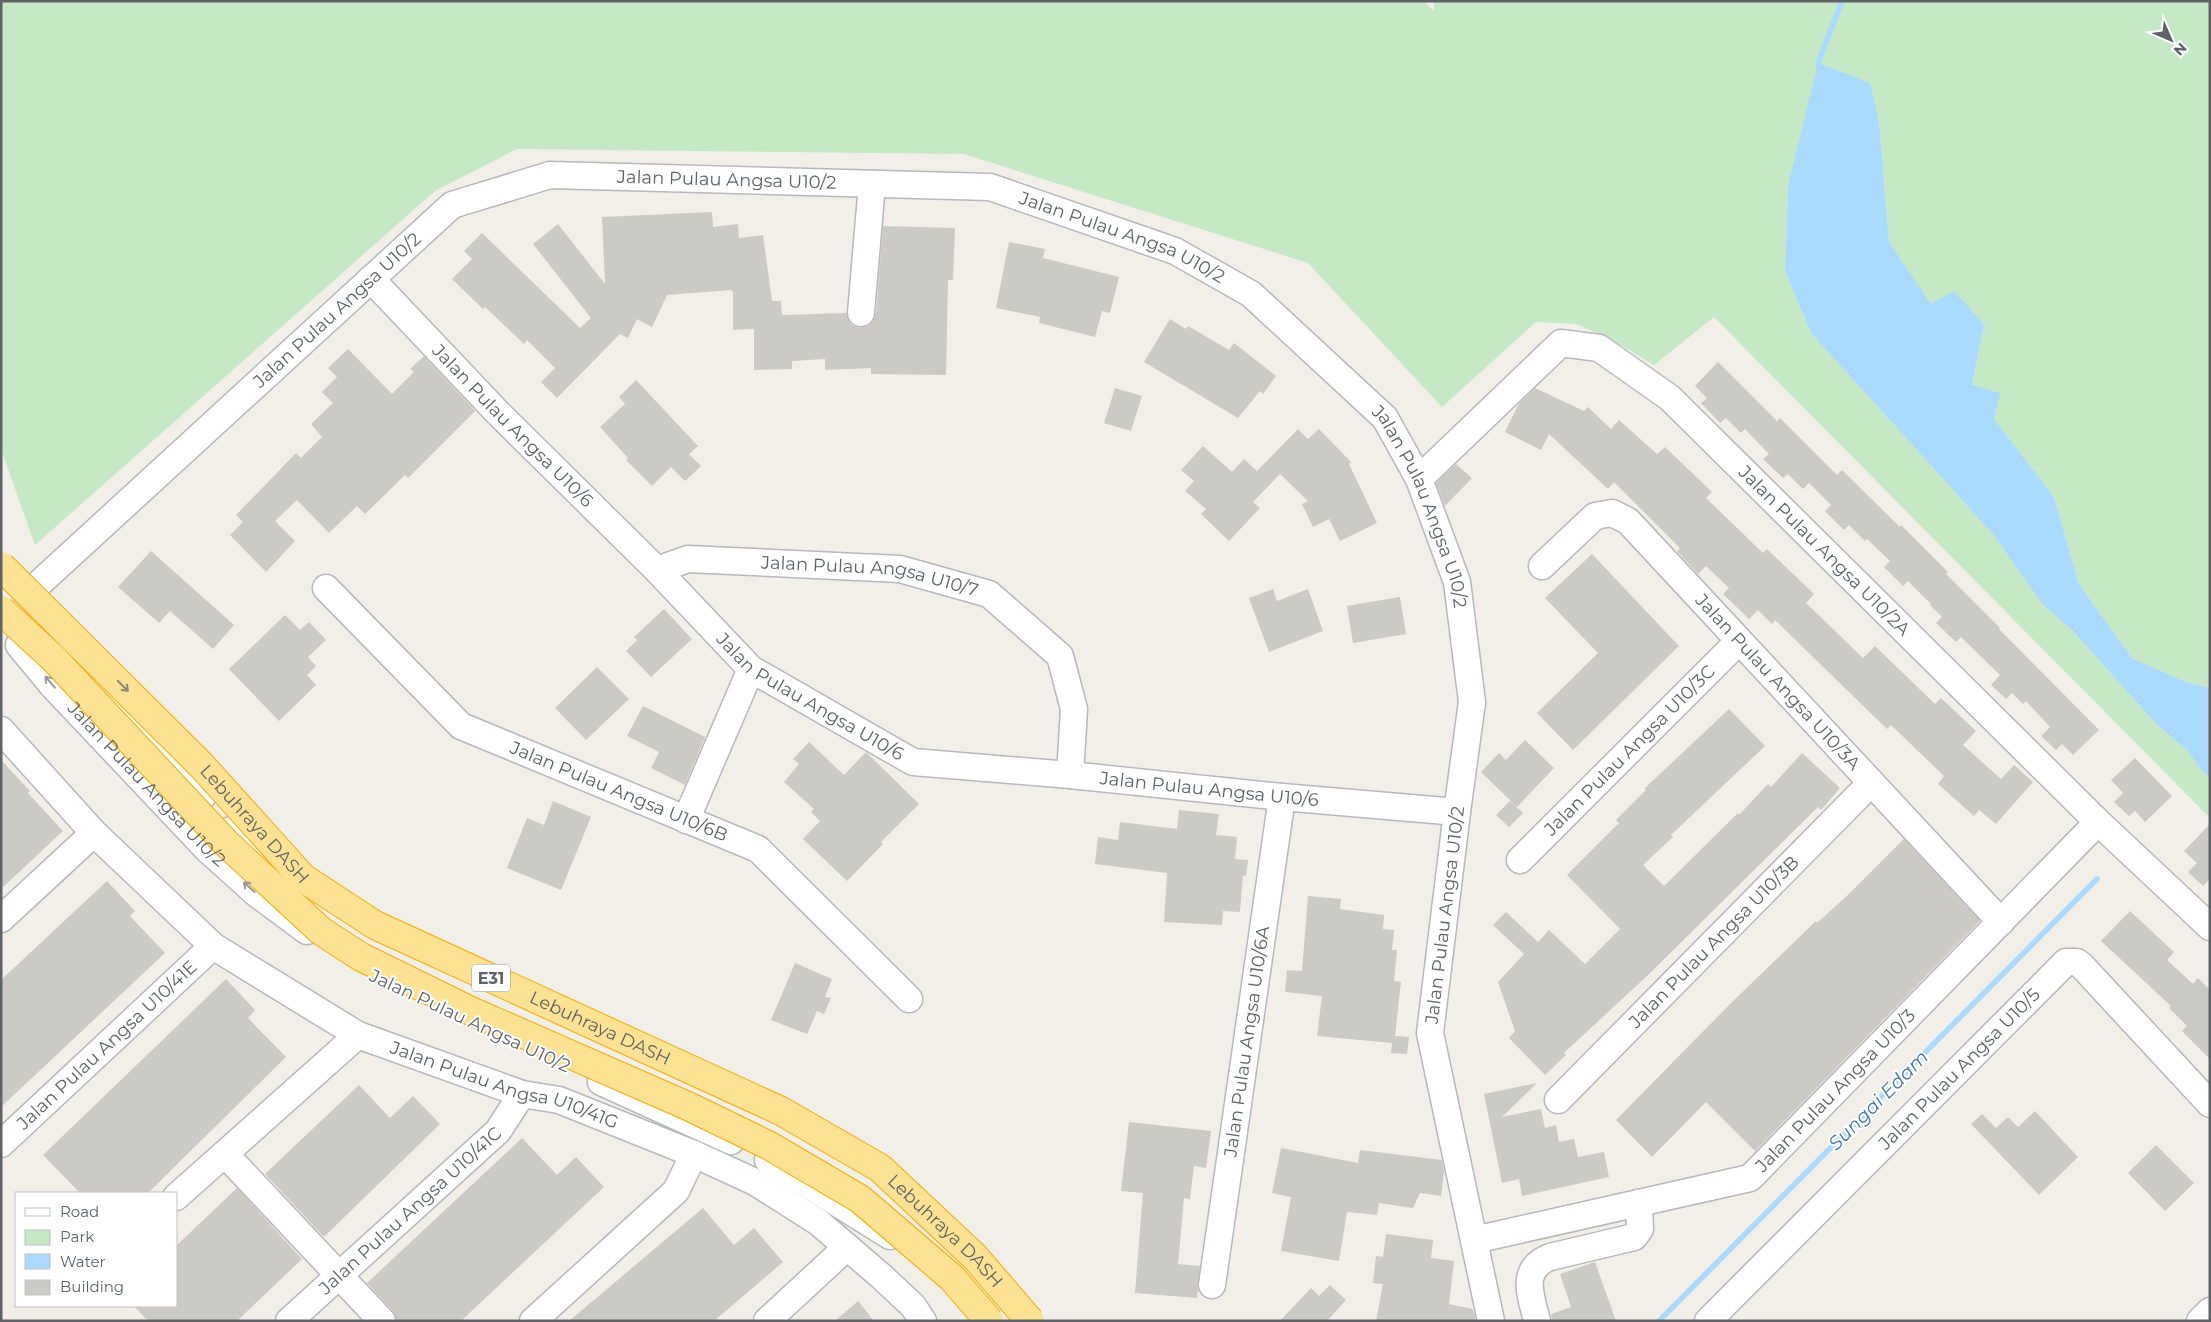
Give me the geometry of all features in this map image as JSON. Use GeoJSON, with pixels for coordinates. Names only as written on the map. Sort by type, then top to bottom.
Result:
{"type":"FeatureCollection","features":[{"type":"Feature","properties":{"kind":"highway","name":"Lebuhraya DASH"},"geometry":{"type":"LineString","coordinates":[[2,577],[202,766],[303,878],[375,924],[781,1111],[880,1168],[975,1256],[1030,1321]]}},
{"type":"Feature","properties":{"kind":"highway","name":"Lebuhraya DASH"},"geometry":{"type":"LineString","coordinates":[[1,610],[54,660],[227,844],[321,931],[361,957],[462,1007],[690,1107],[768,1145],[860,1199],[952,1278],[989,1321]]}},
{"type":"Feature","properties":{"kind":"street","name":"Jalan Pulau Angsa U10/2"},"geometry":{"type":"LineString","coordinates":[[32,590],[452,205],[550,175],[990,187],[1175,251],[1252,294],[1385,418],[1419,479],[1457,582],[1472,702],[1430,1033],[1491,1321]]}},
{"type":"Feature","properties":{"kind":"street"},"geometry":{"type":"LineString","coordinates":[[861,313],[872,184]]}},
{"type":"Feature","properties":{"kind":"street","name":"Jalan Pulau Angsa U10/6"},"geometry":{"type":"LineString","coordinates":[[371,279],[498,413],[656,570],[751,669],[912,762],[1457,812]]}},
{"type":"Feature","properties":{"kind":"street","name":"Jalan Pulau Angsa U10/2A"},"geometry":{"type":"LineString","coordinates":[[1419,479],[1561,343],[1599,348],[1670,398],[2098,822],[2210,927]]}},
{"type":"Feature","properties":{"kind":"street","name":"Jalan Pulau Angsa U10/3A"},"geometry":{"type":"LineString","coordinates":[[1542,566],[1595,516],[1612,513],[1628,521],[2001,922]]}},
{"type":"Feature","properties":{"kind":"street","name":"Jalan Pulau Angsa U10/7"},"geometry":{"type":"LineString","coordinates":[[656,570],[688,559],[900,570],[989,594],[1060,656],[1074,709],[1070,775]]}},
{"type":"Feature","properties":{"kind":"street"},"geometry":{"type":"LineString","coordinates":[[2,577],[32,590],[41,605],[41,623],[36,633],[28,641],[10,645]]}},
{"type":"Feature","properties":{"kind":"street","name":"Jalan Pulau Angsa U10/6B"},"geometry":{"type":"LineString","coordinates":[[326,588],[461,726],[758,850],[909,999]]}},
{"type":"Feature","properties":{"kind":"street","name":"Jalan Pulau Angsa U10/2"},"geometry":{"type":"LineString","coordinates":[[41,623],[242,841],[302,888],[374,932],[764,1110],[874,1174],[935,1229],[1018,1321]]}},
{"type":"Feature","properties":{"kind":"street","name":"Jalan Pulau Angsa U10/3C"},"geometry":{"type":"LineString","coordinates":[[1520,860],[1738,641]]}},
{"type":"Feature","properties":{"kind":"street","name":"Jalan Pulau Angsa U10/2"},"geometry":{"type":"LineString","coordinates":[[10,645],[52,685],[208,850],[257,894],[358,968],[474,1026],[755,1152],[888,1235],[976,1321]]}},
{"type":"Feature","properties":{"kind":"street"},"geometry":{"type":"LineString","coordinates":[[686,820],[751,669]]}},
{"type":"Feature","properties":{"kind":"street","name":"Jalan Pulau Angsa U10/41G"},"geometry":{"type":"LineString","coordinates":[[1,730],[94,833],[213,946],[358,1035],[522,1094],[560,1100],[694,1154],[776,1193],[818,1222],[847,1247],[913,1306],[923,1321]]}},
{"type":"Feature","properties":{"kind":"street","name":"Jalan Pulau Angsa U10/3B"},"geometry":{"type":"LineString","coordinates":[[1558,1100],[1871,783]]}},
{"type":"Feature","properties":{"kind":"street","name":"Jalan Pulau Angsa U10/6A"},"geometry":{"type":"LineString","coordinates":[[1212,1285],[1282,797]]}},
{"type":"Feature","properties":{"kind":"street","name":"Jalan Pulau Angsa U10/3"},"geometry":{"type":"LineString","coordinates":[[1474,1240],[1750,1178],[2098,822]]}},
{"type":"Feature","properties":{"kind":"street"},"geometry":{"type":"LineString","coordinates":[[1,919],[94,833]]}},
{"type":"Feature","properties":{"kind":"street","name":"Jalan Pulau Angsa U10/41E"},"geometry":{"type":"LineString","coordinates":[[1,1144],[213,946]]}},
{"type":"Feature","properties":{"kind":"street","name":"Jalan Pulau Angsa U10/5"},"geometry":{"type":"LineString","coordinates":[[1708,1321],[2066,962],[2077,962],[2082,966],[2210,1104]]}},
{"type":"Feature","properties":{"kind":"street"},"geometry":{"type":"LineString","coordinates":[[178,1195],[358,1035]]}},
{"type":"Feature","properties":{"kind":"street","name":"Jalan Pulau Angsa U10/41C"},"geometry":{"type":"LineString","coordinates":[[289,1321],[498,1131],[522,1094]]}},
{"type":"Feature","properties":{"kind":"street"},"geometry":{"type":"LineString","coordinates":[[225,1154],[382,1321]]}},
{"type":"Feature","properties":{"kind":"street"},"geometry":{"type":"LineString","coordinates":[[536,1320],[676,1191],[694,1154]]}},
{"type":"Feature","properties":{"kind":"street"},"geometry":{"type":"LineString","coordinates":[[1537,1321],[1529,1283],[1535,1266],[1542,1260],[1550,1257],[1634,1237],[1640,1229],[1639,1203]]}},
{"type":"Feature","properties":{"kind":"street"},"geometry":{"type":"LineString","coordinates":[[767,1321],[847,1247]]}},
{"type":"Feature","properties":{"kind":"street"},"geometry":{"type":"LineString","coordinates":[[2200,1321],[2210,1311]]}},
{"type":"Feature","properties":{"kind":"green space"},"geometry":{"type":"Polygon","coordinates":[[[1,1],[1424,1],[1434,11],[1434,1],[2210,1],[2210,688],[2186,682],[2132,658],[2079,584],[2054,497],[1994,419],[1972,386],[1984,323],[1931,305],[1889,242],[1879,121],[1788,186],[1785,271],[1811,333],[1992,533],[2043,605],[2073,631],[2157,725],[2186,749],[2203,772],[2210,777],[2210,818],[1714,317],[1654,365],[1607,337],[1576,324],[1536,322],[1442,407],[1308,263],[964,154],[517,149],[435,191],[35,545],[1,449],[1,1]]]}},
{"type":"Feature","properties":{"kind":"water"},"geometry":{"type":"Polygon","coordinates":[[[1818,63],[1870,83],[1879,121],[1889,242],[1931,304],[1954,291],[1984,324],[1972,385],[2000,393],[1994,419],[2054,497],[2079,584],[2132,658],[2186,682],[2210,688],[2210,777],[2203,772],[2186,749],[2157,725],[2073,631],[2043,605],[1992,533],[1811,333],[1785,271],[1788,186],[1818,63]]]}},
{"type":"Feature","properties":{"kind":"building"},"geometry":{"type":"Polygon","coordinates":[[[712,212],[713,227],[738,224],[739,238],[763,235],[772,301],[781,301],[782,315],[846,313],[852,325],[860,328],[868,326],[873,322],[876,314],[883,226],[955,228],[953,280],[948,280],[946,375],[871,374],[871,368],[825,370],[825,359],[792,361],[792,369],[754,370],[754,329],[733,330],[733,292],[731,290],[667,295],[652,327],[637,319],[628,338],[620,334],[557,398],[541,382],[555,368],[527,340],[524,344],[452,279],[472,259],[464,251],[482,233],[580,328],[591,318],[533,244],[558,224],[605,284],[602,217],[712,212]]]}},
{"type":"Feature","properties":{"kind":"building"},"geometry":{"type":"Polygon","coordinates":[[[1009,242],[1045,249],[1043,258],[1119,277],[1110,313],[1102,311],[1095,337],[1039,323],[1040,317],[996,308],[1009,242]]]}},
{"type":"Feature","properties":{"kind":"building"},"geometry":{"type":"Polygon","coordinates":[[[1170,319],[1186,329],[1188,326],[1229,350],[1234,343],[1276,376],[1263,394],[1260,391],[1238,418],[1144,362],[1170,319]]]}},
{"type":"Feature","properties":{"kind":"building"},"geometry":{"type":"Polygon","coordinates":[[[348,349],[392,394],[414,372],[410,369],[424,356],[475,411],[408,478],[405,475],[365,514],[357,506],[329,533],[297,500],[275,521],[295,541],[266,572],[230,535],[243,522],[236,515],[296,453],[301,458],[322,437],[311,424],[333,403],[322,392],[337,377],[328,368],[348,349]]]}},
{"type":"Feature","properties":{"kind":"building"},"geometry":{"type":"Polygon","coordinates":[[[1718,362],[1777,421],[1780,418],[1837,475],[1842,470],[1900,527],[1901,525],[1948,572],[1946,574],[1999,629],[2099,730],[2073,755],[2062,744],[2056,750],[2041,736],[2050,727],[2026,701],[2023,704],[2012,693],[2006,699],[1991,685],[2000,675],[1961,637],[1956,642],[1936,623],[1942,617],[1931,604],[1908,581],[1903,586],[1884,567],[1890,561],[1849,525],[1844,530],[1825,511],[1831,505],[1809,483],[1803,489],[1788,474],[1783,478],[1763,459],[1769,454],[1745,429],[1741,433],[1726,418],[1720,423],[1701,403],[1707,398],[1695,386],[1718,362]]]}},
{"type":"Feature","properties":{"kind":"building"},"geometry":{"type":"Polygon","coordinates":[[[636,380],[698,446],[689,454],[701,466],[685,481],[671,467],[652,486],[626,460],[628,458],[600,427],[625,404],[619,397],[636,380]]]}},
{"type":"Feature","properties":{"kind":"building"},"geometry":{"type":"Polygon","coordinates":[[[1115,388],[1142,396],[1131,431],[1104,423],[1115,388]]]}},
{"type":"Feature","properties":{"kind":"building"},"geometry":{"type":"Polygon","coordinates":[[[1535,388],[1584,411],[1588,407],[1611,429],[1619,420],[1657,454],[1665,447],[1712,492],[1706,498],[1763,553],[1767,549],[1814,594],[1806,603],[1863,658],[1875,646],[1935,704],[1941,698],[1976,731],[1963,745],[2001,779],[2014,765],[2033,782],[1996,824],[1979,810],[1974,816],[1938,784],[1944,776],[1891,725],[1887,729],[1775,620],[1772,624],[1758,610],[1749,619],[1723,594],[1729,588],[1706,566],[1698,574],[1677,551],[1680,548],[1614,482],[1608,489],[1549,434],[1541,450],[1505,432],[1518,405],[1535,388]]]}},
{"type":"Feature","properties":{"kind":"building"},"geometry":{"type":"Polygon","coordinates":[[[1298,429],[1308,439],[1319,429],[1351,462],[1349,464],[1377,523],[1340,541],[1329,519],[1313,527],[1302,504],[1308,501],[1280,474],[1253,502],[1260,508],[1229,541],[1201,514],[1206,509],[1185,491],[1194,481],[1181,470],[1203,446],[1232,472],[1244,459],[1257,471],[1298,429]]]}},
{"type":"Feature","properties":{"kind":"building"},"geometry":{"type":"Polygon","coordinates":[[[1456,464],[1472,478],[1445,506],[1436,483],[1456,464]]]}},
{"type":"Feature","properties":{"kind":"building"},"geometry":{"type":"Polygon","coordinates":[[[151,551],[234,625],[213,649],[170,611],[159,623],[118,587],[151,551]]]}},
{"type":"Feature","properties":{"kind":"building"},"geometry":{"type":"Polygon","coordinates":[[[1592,554],[1679,646],[1573,750],[1537,713],[1598,653],[1545,598],[1592,554]]]}},
{"type":"Feature","properties":{"kind":"building"},"geometry":{"type":"Polygon","coordinates":[[[1273,589],[1277,601],[1308,589],[1323,631],[1269,652],[1249,598],[1273,589]]]}},
{"type":"Feature","properties":{"kind":"building"},"geometry":{"type":"Polygon","coordinates":[[[1400,597],[1406,634],[1353,643],[1347,606],[1400,597]]]}},
{"type":"Feature","properties":{"kind":"building"},"geometry":{"type":"Polygon","coordinates":[[[664,609],[692,639],[651,677],[626,651],[637,640],[634,637],[664,609]]]}},
{"type":"Feature","properties":{"kind":"building"},"geometry":{"type":"Polygon","coordinates":[[[285,615],[300,630],[309,622],[326,640],[308,657],[316,666],[307,675],[316,685],[279,721],[229,669],[285,615]]]}},
{"type":"Feature","properties":{"kind":"building"},"geometry":{"type":"Polygon","coordinates":[[[597,667],[629,699],[586,740],[555,708],[597,667]]]}},
{"type":"Feature","properties":{"kind":"building"},"geometry":{"type":"Polygon","coordinates":[[[643,706],[705,737],[685,785],[651,768],[659,752],[627,736],[643,706]]]}},
{"type":"Feature","properties":{"kind":"building"},"geometry":{"type":"Polygon","coordinates":[[[1729,709],[1765,746],[1671,835],[1673,837],[1643,865],[1664,886],[1738,813],[1739,815],[1768,784],[1771,787],[1802,753],[1840,788],[1821,810],[1818,807],[1648,975],[1564,1053],[1566,1055],[1545,1075],[1509,1038],[1515,1031],[1498,982],[1524,954],[1493,925],[1506,912],[1538,942],[1549,930],[1585,964],[1620,929],[1567,875],[1619,823],[1616,820],[1646,790],[1644,789],[1729,709]]]}},
{"type":"Feature","properties":{"kind":"building"},"geometry":{"type":"Polygon","coordinates":[[[1525,740],[1554,768],[1517,807],[1481,772],[1499,753],[1506,760],[1525,740]]]}},
{"type":"Feature","properties":{"kind":"building"},"geometry":{"type":"Polygon","coordinates":[[[809,742],[844,775],[866,752],[919,804],[881,842],[883,844],[847,881],[803,839],[820,821],[811,812],[814,809],[784,782],[799,764],[793,759],[809,742]]]}},
{"type":"Feature","properties":{"kind":"building"},"geometry":{"type":"Polygon","coordinates":[[[2135,758],[2172,796],[2145,822],[2135,811],[2129,816],[2114,802],[2123,793],[2111,780],[2135,758]]]}},
{"type":"Feature","properties":{"kind":"building"},"geometry":{"type":"Polygon","coordinates":[[[1,760],[63,831],[1,889],[1,760]]]}},
{"type":"Feature","properties":{"kind":"building"},"geometry":{"type":"Polygon","coordinates":[[[553,801],[591,817],[561,890],[507,868],[527,818],[544,825],[553,801]]]}},
{"type":"Feature","properties":{"kind":"building"},"geometry":{"type":"Polygon","coordinates":[[[1510,801],[1523,813],[1509,827],[1496,815],[1510,801]]]}},
{"type":"Feature","properties":{"kind":"building"},"geometry":{"type":"Polygon","coordinates":[[[1179,810],[1219,814],[1216,835],[1237,837],[1235,859],[1248,860],[1246,876],[1243,875],[1240,912],[1223,911],[1222,925],[1164,922],[1167,873],[1095,864],[1098,837],[1118,840],[1120,822],[1177,829],[1179,810]]]}},
{"type":"Feature","properties":{"kind":"building"},"geometry":{"type":"Polygon","coordinates":[[[2210,824],[2210,879],[2203,886],[2188,872],[2197,863],[2184,851],[2210,824]]]}},
{"type":"Feature","properties":{"kind":"building"},"geometry":{"type":"Polygon","coordinates":[[[1904,839],[1980,921],[1755,1151],[1706,1102],[1652,1157],[1616,1120],[1731,1003],[1816,921],[1817,923],[1850,893],[1904,839]]]}},
{"type":"Feature","properties":{"kind":"building"},"geometry":{"type":"Polygon","coordinates":[[[107,881],[135,911],[130,916],[165,953],[1,1107],[1,980],[107,881]]]}},
{"type":"Feature","properties":{"kind":"building"},"geometry":{"type":"Polygon","coordinates":[[[1308,896],[1341,899],[1340,909],[1384,915],[1383,929],[1394,930],[1392,950],[1397,950],[1394,981],[1401,982],[1395,1036],[1409,1037],[1407,1054],[1391,1053],[1392,1043],[1317,1036],[1322,996],[1285,992],[1287,970],[1302,971],[1308,896]]]}},
{"type":"Feature","properties":{"kind":"building"},"geometry":{"type":"Polygon","coordinates":[[[2130,911],[2174,952],[2167,960],[2193,984],[2198,978],[2210,990],[2210,1059],[2182,1031],[2187,1026],[2169,1008],[2171,1006],[2101,941],[2130,911]]]}},
{"type":"Feature","properties":{"kind":"building"},"geometry":{"type":"Polygon","coordinates":[[[795,963],[832,979],[825,997],[831,998],[824,1014],[817,1011],[807,1034],[771,1020],[795,963]]]}},
{"type":"Feature","properties":{"kind":"building"},"geometry":{"type":"Polygon","coordinates":[[[226,979],[255,1010],[248,1018],[286,1057],[149,1192],[79,1192],[43,1155],[226,979]]]}},
{"type":"Feature","properties":{"kind":"building"},"geometry":{"type":"Polygon","coordinates":[[[1537,1083],[1502,1117],[1541,1109],[1545,1128],[1556,1125],[1559,1142],[1574,1139],[1578,1157],[1604,1152],[1609,1177],[1522,1196],[1519,1179],[1502,1183],[1484,1094],[1537,1083]]]}},
{"type":"Feature","properties":{"kind":"building"},"geometry":{"type":"Polygon","coordinates":[[[359,1085],[390,1118],[413,1096],[440,1124],[324,1237],[265,1174],[359,1085]]]}},
{"type":"Feature","properties":{"kind":"building"},"geometry":{"type":"Polygon","coordinates":[[[2035,1111],[2078,1157],[2039,1195],[1971,1124],[1982,1114],[1996,1128],[2008,1117],[2018,1127],[2035,1111]]]}},
{"type":"Feature","properties":{"kind":"building"},"geometry":{"type":"Polygon","coordinates":[[[1129,1122],[1211,1131],[1206,1168],[1194,1166],[1190,1199],[1184,1198],[1178,1264],[1200,1266],[1197,1298],[1135,1293],[1143,1193],[1121,1191],[1129,1122]]]}},
{"type":"Feature","properties":{"kind":"building"},"geometry":{"type":"Polygon","coordinates":[[[522,1138],[557,1175],[576,1157],[604,1187],[461,1321],[397,1321],[393,1311],[367,1283],[522,1138]]]}},
{"type":"Feature","properties":{"kind":"building"},"geometry":{"type":"Polygon","coordinates":[[[2156,1145],[2194,1183],[2165,1211],[2128,1173],[2156,1145]]]}},
{"type":"Feature","properties":{"kind":"building"},"geometry":{"type":"Polygon","coordinates":[[[1281,1148],[1358,1163],[1360,1150],[1442,1160],[1444,1172],[1441,1196],[1420,1193],[1413,1208],[1379,1203],[1377,1215],[1347,1212],[1339,1261],[1281,1251],[1291,1197],[1272,1193],[1281,1148]]]}},
{"type":"Feature","properties":{"kind":"building"},"geometry":{"type":"Polygon","coordinates":[[[237,1188],[302,1259],[237,1321],[148,1321],[135,1307],[178,1307],[178,1244],[237,1188]]]}},
{"type":"Feature","properties":{"kind":"building"},"geometry":{"type":"Polygon","coordinates":[[[703,1208],[734,1245],[754,1228],[783,1262],[714,1321],[569,1321],[703,1208]]]}},
{"type":"Feature","properties":{"kind":"building"},"geometry":{"type":"Polygon","coordinates":[[[1386,1234],[1433,1240],[1431,1258],[1454,1261],[1449,1304],[1473,1309],[1476,1321],[1376,1321],[1383,1284],[1373,1283],[1376,1256],[1383,1257],[1386,1234]]]}},
{"type":"Feature","properties":{"kind":"building"},"geometry":{"type":"Polygon","coordinates":[[[1595,1262],[1616,1321],[1552,1321],[1551,1314],[1571,1307],[1560,1274],[1595,1262]]]}},
{"type":"Feature","properties":{"kind":"building"},"geometry":{"type":"Polygon","coordinates":[[[1330,1285],[1346,1300],[1327,1321],[1280,1321],[1311,1288],[1319,1296],[1330,1285]]]}},
{"type":"Feature","properties":{"kind":"building"},"geometry":{"type":"Polygon","coordinates":[[[858,1301],[874,1321],[835,1321],[858,1301]]]}},
{"type":"Feature","properties":{"kind":"waterway"},"geometry":{"type":"LineString","coordinates":[[1819,70],[1818,63],[1842,1]]}},
{"type":"Feature","properties":{"kind":"waterway","name":"Sungai Edam"},"geometry":{"type":"LineString","coordinates":[[1659,1321],[2097,879]]}}]}
